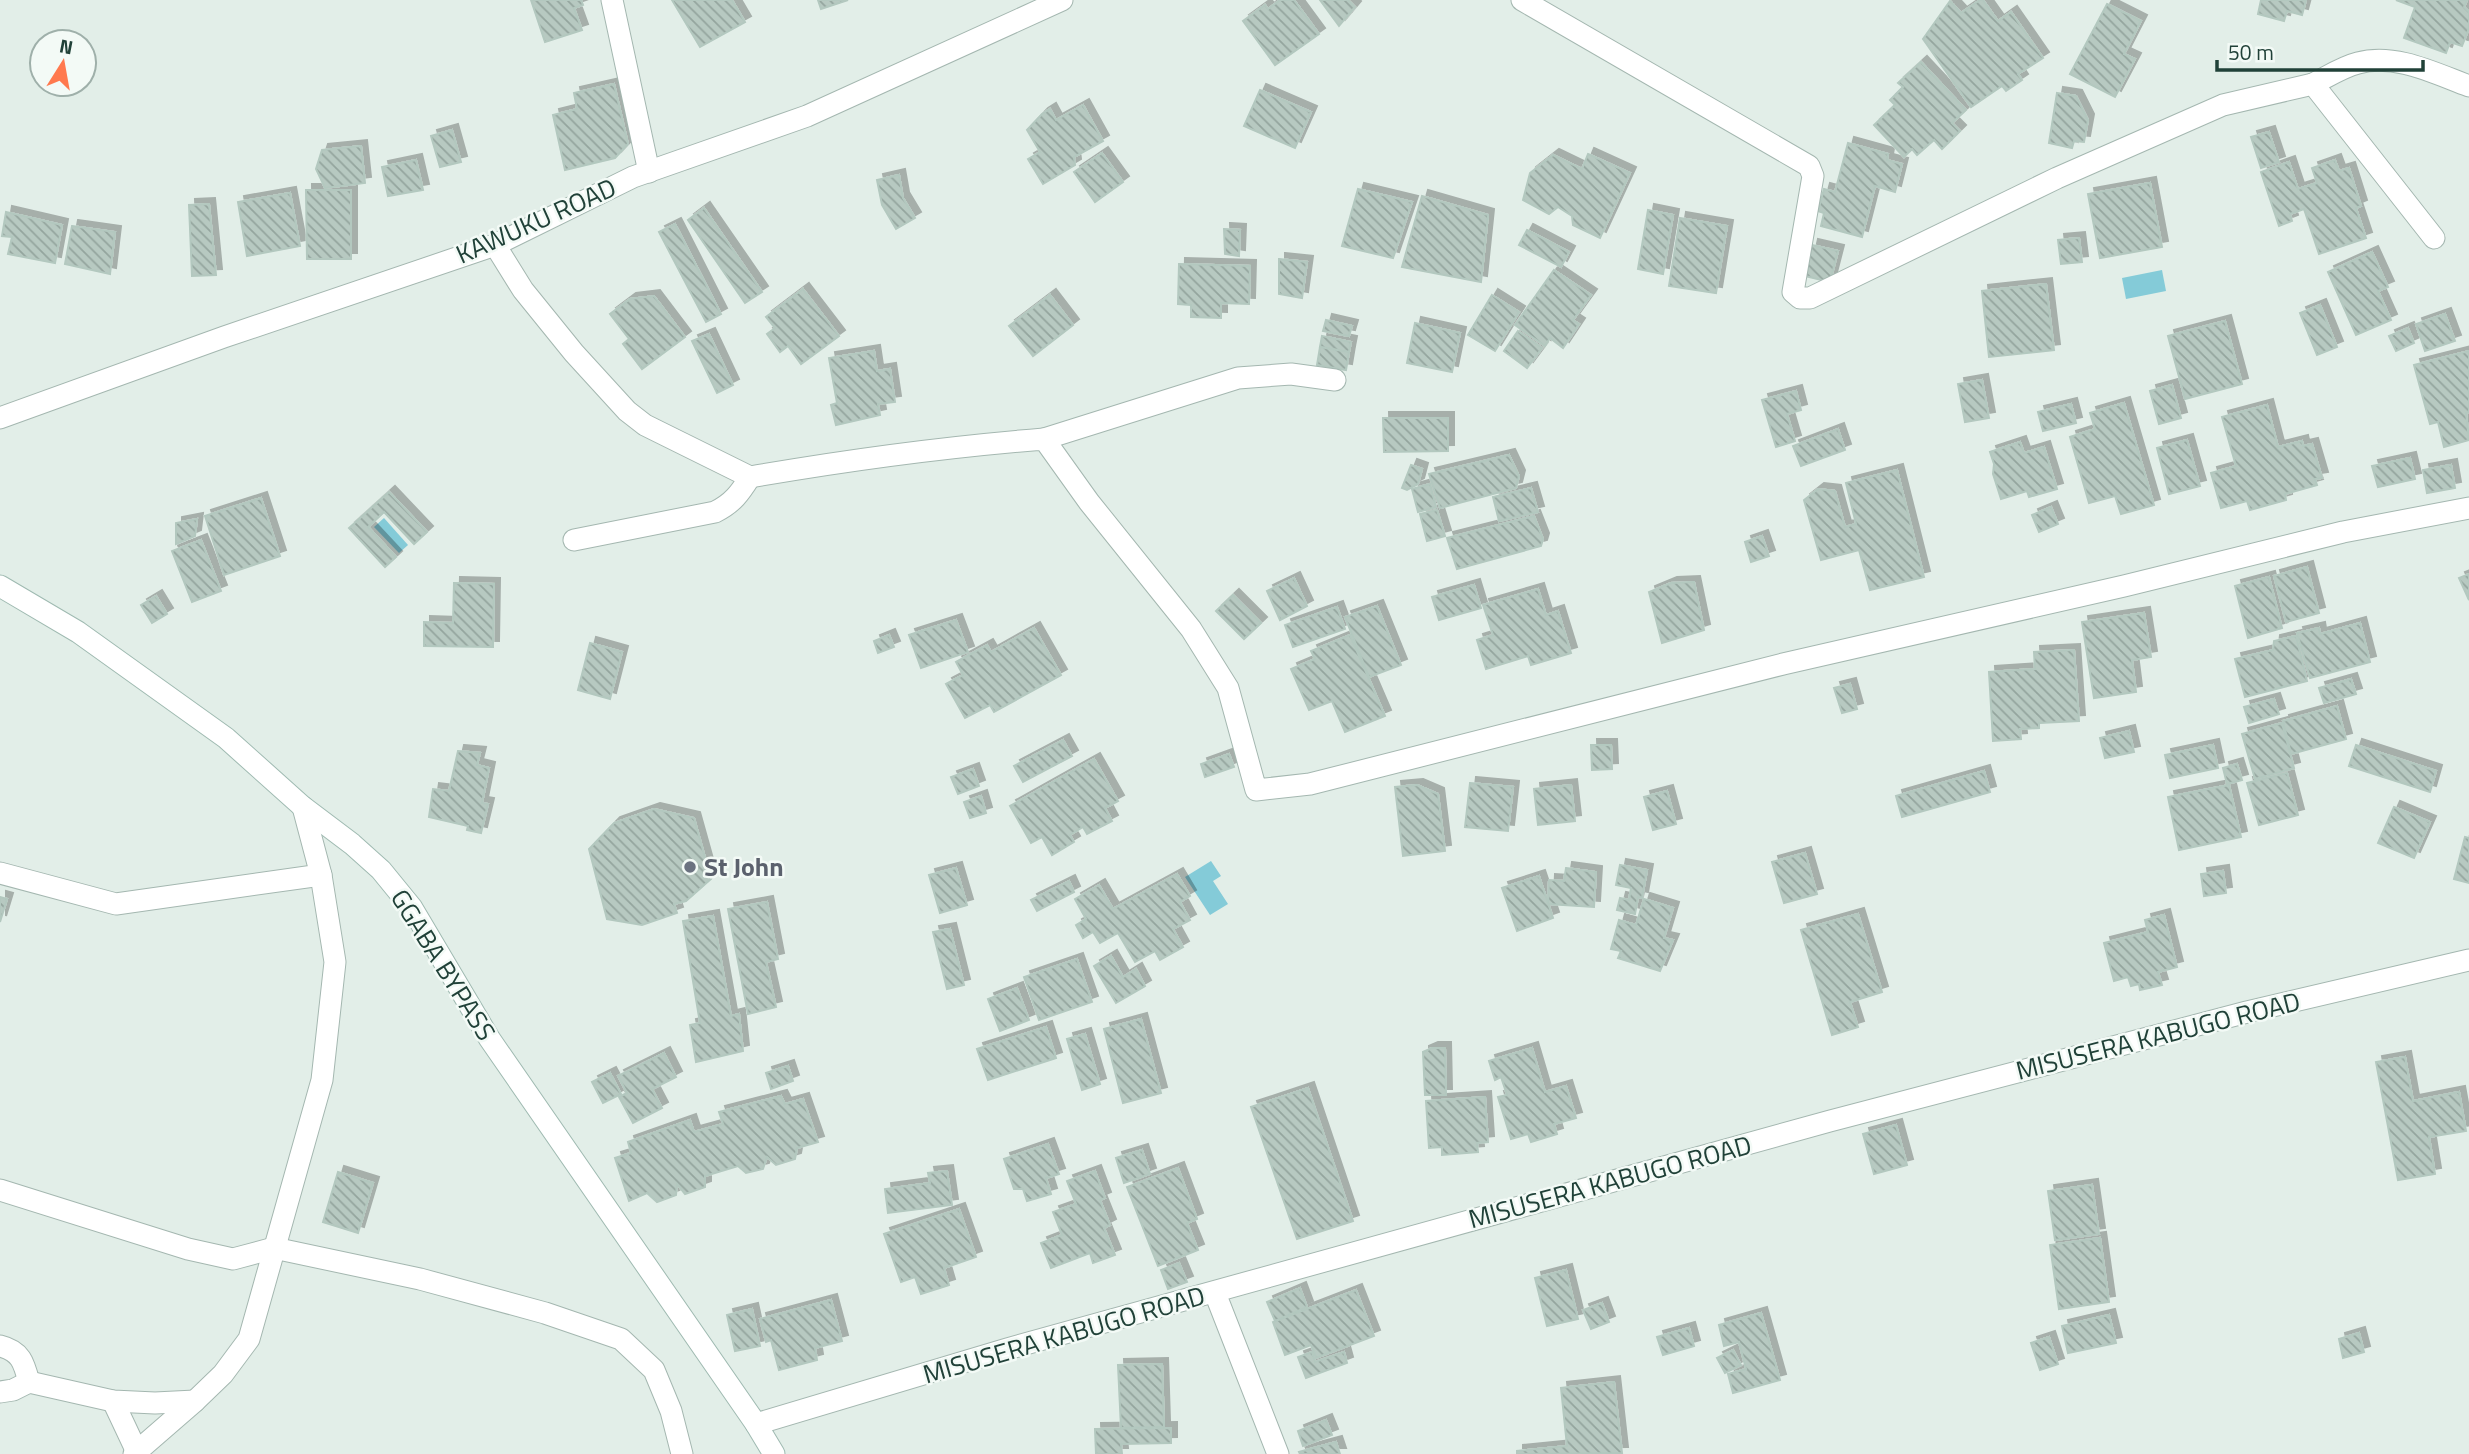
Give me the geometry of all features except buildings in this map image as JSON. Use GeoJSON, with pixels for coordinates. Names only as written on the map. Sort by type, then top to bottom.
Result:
{"type":"FeatureCollection","features":[{"type":"Feature","properties":{"kind":"street"},"geometry":{"type":"LineString","coordinates":[[612,0],[649,172]]}},
{"type":"Feature","properties":{"kind":"street","name":"KAWUKU ROAD"},"geometry":{"type":"LineString","coordinates":[[0,418],[224,337],[495,245],[633,177],[807,116],[1062,0]]}},
{"type":"Feature","properties":{"kind":"street"},"geometry":{"type":"LineString","coordinates":[[1522,0],[1809,166],[1813,176],[1793,292],[1800,298],[1810,298],[2057,178],[2223,105],[2313,83],[2356,63],[2382,59],[2413,65],[2469,86]]}},
{"type":"Feature","properties":{"kind":"street"},"geometry":{"type":"LineString","coordinates":[[2313,83],[2434,238]]}},
{"type":"Feature","properties":{"kind":"street"},"geometry":{"type":"LineString","coordinates":[[495,245],[532,300],[627,411],[645,425],[750,477],[892,454],[1044,439],[1238,378],[1290,374],[1335,380]]}},
{"type":"Feature","properties":{"kind":"street"},"geometry":{"type":"LineString","coordinates":[[1044,439],[1089,502],[1191,629],[1228,688],[1256,790],[1310,784],[1783,664],[2124,586],[2343,532],[2469,508]]}},
{"type":"Feature","properties":{"kind":"street"},"geometry":{"type":"LineString","coordinates":[[573,540],[715,512],[740,495],[750,477]]}},
{"type":"Feature","properties":{"kind":"street","name":"GGABA BYPASS"},"geometry":{"type":"LineString","coordinates":[[0,586],[78,632],[159,688],[226,738],[303,807],[381,870],[412,908],[489,1038],[757,1424],[775,1454]]}},
{"type":"Feature","properties":{"kind":"street"},"geometry":{"type":"LineString","coordinates":[[113,1401],[136,1453],[223,1374],[249,1339],[322,1080],[335,962],[321,874],[303,807]]}},
{"type":"Feature","properties":{"kind":"street"},"geometry":{"type":"LineString","coordinates":[[0,873],[116,904],[321,874]]}},
{"type":"Feature","properties":{"kind":"street","name":"MISUSERA KABUGO ROAD"},"geometry":{"type":"LineString","coordinates":[[757,1424],[1007,1349],[1830,1121],[2247,1012],[2469,960]]}},
{"type":"Feature","properties":{"kind":"street"},"geometry":{"type":"LineString","coordinates":[[0,1190],[188,1249],[233,1259],[274,1248],[420,1279],[545,1313],[621,1339],[654,1370],[671,1411],[682,1454]]}},
{"type":"Feature","properties":{"kind":"street"},"geometry":{"type":"LineString","coordinates":[[1215,1293],[1279,1454]]}},
{"type":"Feature","properties":{"kind":"street"},"geometry":{"type":"LineString","coordinates":[[0,1346],[12,1349],[24,1363],[29,1382]]}},
{"type":"Feature","properties":{"kind":"street"},"geometry":{"type":"LineString","coordinates":[[0,1392],[13,1390],[29,1382],[113,1401],[195,1401]]}},
{"type":"Feature","properties":{"kind":"water"},"geometry":{"type":"Polygon","coordinates":[[[2162,270],[2166,291],[2126,299],[2122,278],[2162,270]]]}},
{"type":"Feature","properties":{"kind":"water"},"geometry":{"type":"Polygon","coordinates":[[[384,518],[408,545],[399,553],[374,527],[384,518]]]}},
{"type":"Feature","properties":{"kind":"water"},"geometry":{"type":"Polygon","coordinates":[[[1211,861],[1221,876],[1213,881],[1228,904],[1210,915],[1185,877],[1211,861]]]}},
{"type":"Feature","properties":{"kind":"place","name":"St John"},"geometry":{"type":"Point","coordinates":[690,867]}}]}
